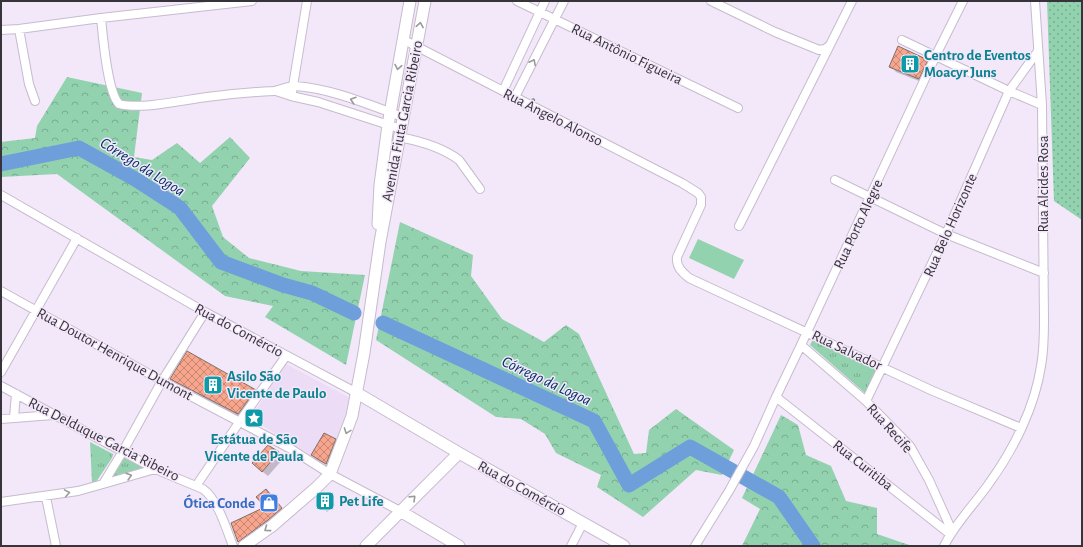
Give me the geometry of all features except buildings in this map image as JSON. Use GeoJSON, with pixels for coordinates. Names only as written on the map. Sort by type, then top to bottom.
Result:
{"type":"FeatureCollection","features":[{"type":"Feature","properties":{"kind":"main road","name":"Avenida Fiuta Garcia Ribeiro"},"geometry":{"type":"LineString","coordinates":[[380,242],[378,217],[384,153],[410,1]]}},
{"type":"Feature","properties":{"kind":"main road","name":"Avenida Fiuta Garcia Ribeiro"},"geometry":{"type":"LineString","coordinates":[[330,474],[352,416],[357,393],[380,242],[425,1]]}},
{"type":"Feature","properties":{"kind":"main road"},"geometry":{"type":"LineString","coordinates":[[384,153],[396,156]]}},
{"type":"Feature","properties":{"kind":"main road","name":"Rua do Comércio"},"geometry":{"type":"LineString","coordinates":[[357,393],[459,453],[624,546]]}},
{"type":"Feature","properties":{"kind":"main road"},"geometry":{"type":"LineString","coordinates":[[366,546],[459,453]]}},
{"type":"Feature","properties":{"kind":"main road"},"geometry":{"type":"LineString","coordinates":[[244,546],[272,526],[330,474]]}},
{"type":"Feature","properties":{"kind":"main road","name":"Rua Doutor Henrique Dumont"},"geometry":{"type":"LineString","coordinates":[[400,511],[459,546]]}},
{"type":"Feature","properties":{"kind":"street"},"geometry":{"type":"LineString","coordinates":[[1,30],[252,1]]}},
{"type":"Feature","properties":{"kind":"street"},"geometry":{"type":"LineString","coordinates":[[291,96],[307,1]]}},
{"type":"Feature","properties":{"kind":"street","name":"Rua Antônio Figueira"},"geometry":{"type":"LineString","coordinates":[[517,1],[738,108]]}},
{"type":"Feature","properties":{"kind":"street"},"geometry":{"type":"LineString","coordinates":[[503,91],[546,1]]}},
{"type":"Feature","properties":{"kind":"street"},"geometry":{"type":"LineString","coordinates":[[515,97],[564,1]]}},
{"type":"Feature","properties":{"kind":"street"},"geometry":{"type":"LineString","coordinates":[[711,1],[775,32],[819,50],[825,49],[830,45]]}},
{"type":"Feature","properties":{"kind":"street"},"geometry":{"type":"LineString","coordinates":[[739,226],[852,1]]}},
{"type":"Feature","properties":{"kind":"street","name":"Rua Porto Alegre"},"geometry":{"type":"LineString","coordinates":[[695,546],[729,491],[754,446],[936,55],[963,1]]}},
{"type":"Feature","properties":{"kind":"street","name":"Rua Alcides Rosa"},"geometry":{"type":"LineString","coordinates":[[944,546],[951,532],[996,474],[1021,428],[1029,411],[1041,367],[1044,347],[1042,105],[1035,1]]}},
{"type":"Feature","properties":{"kind":"street"},"geometry":{"type":"LineString","coordinates":[[101,18],[112,94],[119,104],[134,106],[235,93],[276,91],[293,86],[309,88],[336,95],[403,117]]}},
{"type":"Feature","properties":{"kind":"street"},"geometry":{"type":"LineString","coordinates":[[19,29],[26,71],[35,101]]}},
{"type":"Feature","properties":{"kind":"street","name":"Rua Ângelo Alonso"},"geometry":{"type":"LineString","coordinates":[[404,40],[682,183],[698,193],[702,200],[679,249],[677,257],[678,265]]}},
{"type":"Feature","properties":{"kind":"street"},"geometry":{"type":"LineString","coordinates":[[902,40],[1042,105]]}},
{"type":"Feature","properties":{"kind":"street","name":"Rua Belo Horizonte"},"geometry":{"type":"LineString","coordinates":[[866,401],[946,234],[1009,91],[1038,51]]}},
{"type":"Feature","properties":{"kind":"street"},"geometry":{"type":"LineString","coordinates":[[276,91],[318,102],[388,125],[400,133],[454,156],[459,160],[480,189]]}},
{"type":"Feature","properties":{"kind":"street"},"geometry":{"type":"LineString","coordinates":[[835,180],[946,234],[1044,273]]}},
{"type":"Feature","properties":{"kind":"street","name":"Rua do Comércio"},"geometry":{"type":"LineString","coordinates":[[1,195],[205,312],[357,393]]}},
{"type":"Feature","properties":{"kind":"street"},"geometry":{"type":"LineString","coordinates":[[1,372],[77,238]]}},
{"type":"Feature","properties":{"kind":"street","name":"Rua Salvador"},"geometry":{"type":"LineString","coordinates":[[678,265],[689,278],[933,391],[1021,428]]}},
{"type":"Feature","properties":{"kind":"street","name":"Rua Doutor Henrique Dumont"},"geometry":{"type":"LineString","coordinates":[[1,291],[291,449],[330,474],[400,511]]}},
{"type":"Feature","properties":{"kind":"street"},"geometry":{"type":"LineString","coordinates":[[102,484],[123,451],[162,380],[205,312]]}},
{"type":"Feature","properties":{"kind":"street","name":"Rua Recife"},"geometry":{"type":"LineString","coordinates":[[801,345],[866,401],[910,446],[929,480],[951,532]]}},
{"type":"Feature","properties":{"kind":"street"},"geometry":{"type":"LineString","coordinates":[[196,486],[286,356]]}},
{"type":"Feature","properties":{"kind":"street","name":"Rua Delduque Garcia Ribeiro"},"geometry":{"type":"LineString","coordinates":[[1,386],[155,469],[207,492],[217,508],[233,546]]}},
{"type":"Feature","properties":{"kind":"street"},"geometry":{"type":"LineString","coordinates":[[14,417],[16,394]]}},
{"type":"Feature","properties":{"kind":"street","name":"Rua Curitiba"},"geometry":{"type":"LineString","coordinates":[[776,397],[951,532]]}},
{"type":"Feature","properties":{"kind":"street"},"geometry":{"type":"LineString","coordinates":[[1,419],[54,415]]}},
{"type":"Feature","properties":{"kind":"street"},"geometry":{"type":"LineString","coordinates":[[1,502],[46,497],[78,491],[155,469]]}},
{"type":"Feature","properties":{"kind":"street"},"geometry":{"type":"LineString","coordinates":[[46,497],[56,546]]}},
{"type":"Feature","properties":{"kind":"street"},"geometry":{"type":"LineString","coordinates":[[570,546],[583,523]]}},
{"type":"Feature","properties":{"kind":"shaded area"},"geometry":{"type":"Polygon","coordinates":[[[284,363],[354,400],[339,441],[324,433],[311,455],[251,419],[284,363]]]}},
{"type":"Feature","properties":{"kind":"green space"},"geometry":{"type":"Polygon","coordinates":[[[1047,1],[1082,1],[1082,220],[1054,201],[1047,1]]]}},
{"type":"Feature","properties":{"kind":"green space"},"geometry":{"type":"Polygon","coordinates":[[[67,77],[142,93],[134,157],[152,160],[177,143],[200,163],[230,137],[250,158],[212,206],[223,237],[249,258],[301,271],[365,275],[346,365],[265,317],[273,306],[225,296],[57,174],[1,177],[1,142],[35,138],[37,126],[67,77]]]}},
{"type":"Feature","properties":{"kind":"green space"},"geometry":{"type":"Polygon","coordinates":[[[400,222],[473,255],[471,276],[502,319],[544,342],[566,325],[579,334],[634,454],[646,453],[649,430],[676,409],[734,450],[722,475],[696,470],[643,517],[597,487],[601,475],[556,453],[545,434],[521,419],[496,417],[376,340],[400,222]]]}},
{"type":"Feature","properties":{"kind":"green space"},"geometry":{"type":"Polygon","coordinates":[[[698,239],[744,260],[734,279],[689,258],[698,239]]]}},
{"type":"Feature","properties":{"kind":"green space"},"geometry":{"type":"Polygon","coordinates":[[[813,339],[879,371],[866,394],[810,345],[813,339]]]}},
{"type":"Feature","properties":{"kind":"green space"},"geometry":{"type":"Polygon","coordinates":[[[781,415],[798,425],[806,455],[831,466],[846,501],[877,508],[877,534],[912,546],[742,546],[760,509],[742,498],[781,415]]]}},
{"type":"Feature","properties":{"kind":"green space"},"geometry":{"type":"Polygon","coordinates":[[[90,442],[113,454],[112,458],[96,482],[92,483],[90,442]]]}},
{"type":"Feature","properties":{"kind":"green space"},"geometry":{"type":"Polygon","coordinates":[[[124,458],[145,467],[110,480],[124,458]]]}},
{"type":"Feature","properties":{"kind":"waterway","name":"Córrego da Logoa"},"geometry":{"type":"LineString","coordinates":[[1,164],[79,148],[135,179],[180,208],[221,262],[283,285],[312,293],[354,313]]}},
{"type":"Feature","properties":{"kind":"waterway","name":"Córrego da Logoa"},"geometry":{"type":"LineString","coordinates":[[383,323],[594,421],[629,485],[690,447],[779,497],[813,546]]}},
{"type":"Feature","properties":{"kind":"place","name":"Centro de Eventos Moacyr Juns"},"geometry":{"type":"Point","coordinates":[910,64]}},
{"type":"Feature","properties":{"kind":"place","name":"Asilo São Vicente de Paulo"},"geometry":{"type":"Point","coordinates":[213,385]}},
{"type":"Feature","properties":{"kind":"place","name":"Estátua de São Vicente de Paula"},"geometry":{"type":"Point","coordinates":[254,418]}},
{"type":"Feature","properties":{"kind":"place","name":"Pet Life"},"geometry":{"type":"Point","coordinates":[325,501]}},
{"type":"Feature","properties":{"kind":"place","name":"Ótica Conde"},"geometry":{"type":"Point","coordinates":[269,503]}}]}
